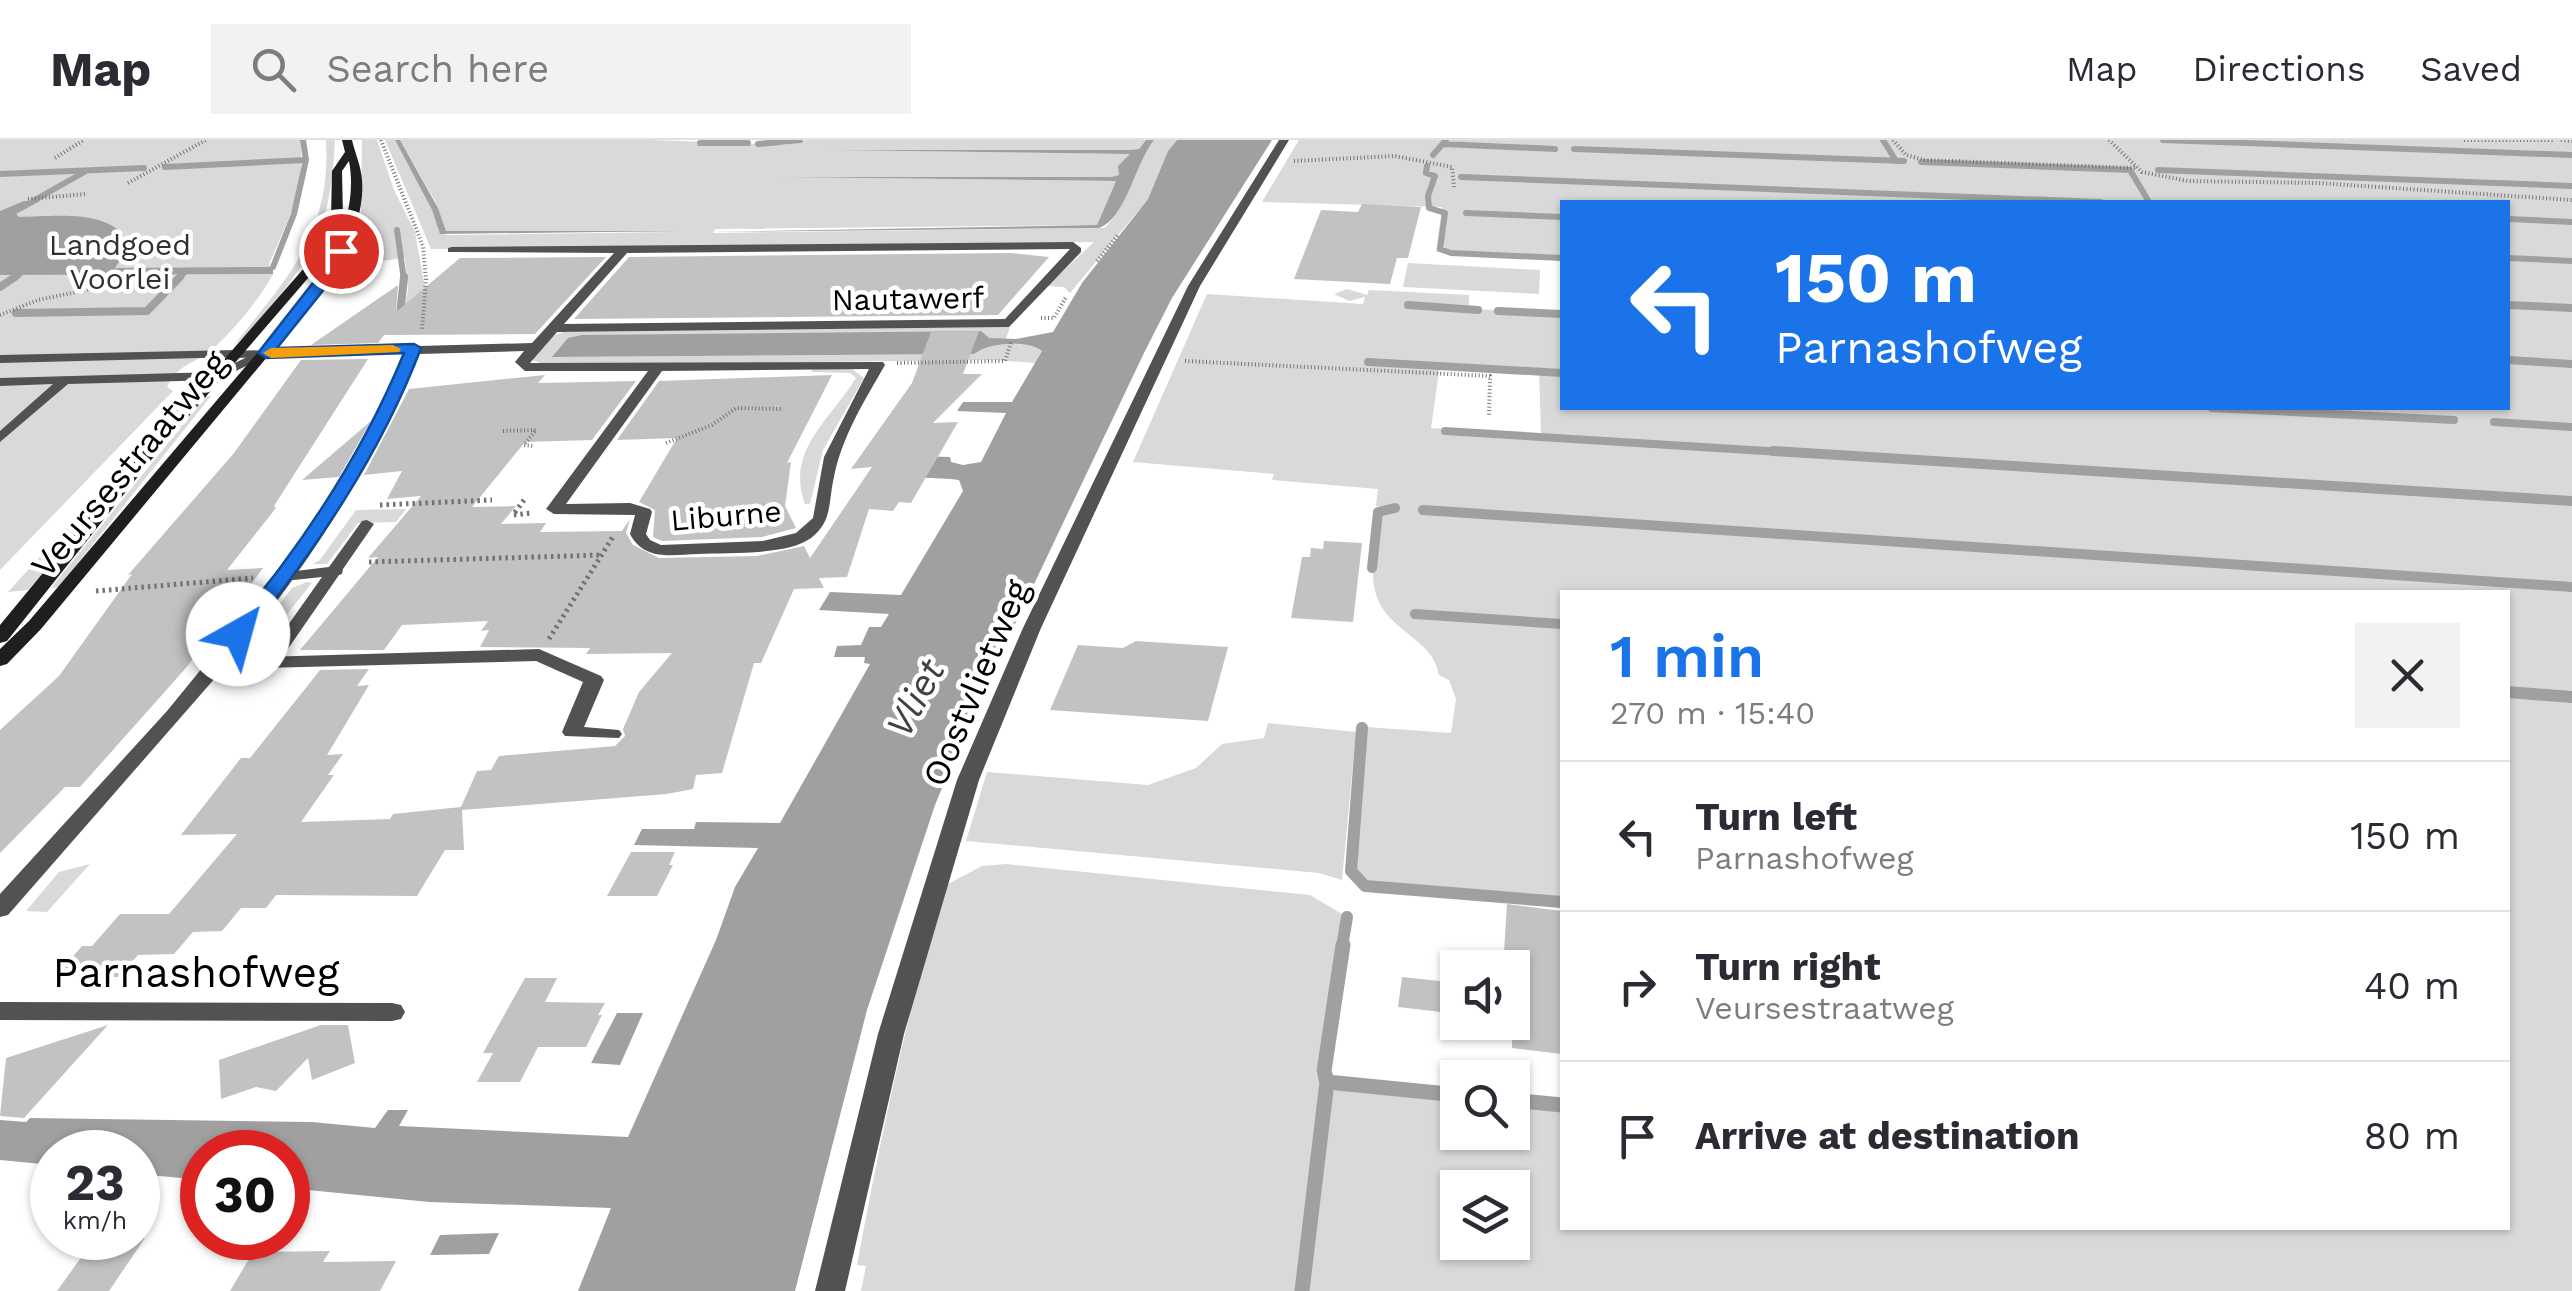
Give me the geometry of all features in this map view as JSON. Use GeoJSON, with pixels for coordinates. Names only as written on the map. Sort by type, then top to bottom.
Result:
{"type":"FeatureCollection","features":[{"type":"Feature","properties":{"kind":"main road","name":"Veursestraatweg"},"geometry":{"type":"LineString","coordinates":[[0,660],[62,594],[324,280],[341,251],[354,213],[354,163],[348,146]]}},
{"type":"Feature","properties":{"kind":"main road","name":"Veursestraatweg"},"geometry":{"type":"LineString","coordinates":[[0,637],[317,260],[337,218],[336,171],[348,146]]}},
{"type":"Feature","properties":{"kind":"street","name":"Oostvlietweg"},"geometry":{"type":"LineString","coordinates":[[830,1291],[890,1034],[968,780],[1032,628],[1194,286],[1284,140]]}},
{"type":"Feature","properties":{"kind":"street","name":"Nautawerf"},"geometry":{"type":"LineString","coordinates":[[452,250],[1073,244],[1077,250],[1009,323],[552,328]]}},
{"type":"Feature","properties":{"kind":"street"},"geometry":{"type":"LineString","coordinates":[[624,250],[590,292],[522,362],[525,366],[878,364]]}},
{"type":"Feature","properties":{"kind":"street"},"geometry":{"type":"LineString","coordinates":[[266,353],[536,347]]}},
{"type":"Feature","properties":{"kind":"street"},"geometry":{"type":"LineString","coordinates":[[0,909],[214,664],[284,576],[334,506],[389,410],[414,348]]}},
{"type":"Feature","properties":{"kind":"street","name":"Veursestraatweg"},"geometry":{"type":"LineString","coordinates":[[236,354],[266,353]]}},
{"type":"Feature","properties":{"kind":"street","name":"Liburne"},"geometry":{"type":"LineString","coordinates":[[658,367],[554,509],[630,508],[644,512],[638,534],[643,543],[658,550],[762,546],[802,536],[821,519],[822,483],[833,446],[878,364]]}},
{"type":"Feature","properties":{"kind":"street"},"geometry":{"type":"LineString","coordinates":[[214,664],[538,655],[594,680],[572,732],[612,734]]}},
{"type":"Feature","properties":{"kind":"street","name":"Parnashofweg"},"geometry":{"type":"LineString","coordinates":[[0,1012],[392,1012]]}},
{"type":"Feature","properties":{"kind":"lane","name":"Veursestraatweg"},"geometry":{"type":"LineString","coordinates":[[0,382],[218,376],[266,353]]}},
{"type":"Feature","properties":{"kind":"lane","name":"Veursestraatweg"},"geometry":{"type":"LineString","coordinates":[[0,359],[236,354]]}},
{"type":"Feature","properties":{"kind":"lane"},"geometry":{"type":"LineString","coordinates":[[0,438],[96,357]]}},
{"type":"Feature","properties":{"kind":"lane"},"geometry":{"type":"LineString","coordinates":[[270,662],[340,567],[366,524]]}},
{"type":"Feature","properties":{"kind":"lane"},"geometry":{"type":"LineString","coordinates":[[284,576],[340,567]]}},
{"type":"Feature","properties":{"kind":"path"},"geometry":{"type":"LineString","coordinates":[[55,158],[84,140]]}},
{"type":"Feature","properties":{"kind":"path"},"geometry":{"type":"LineString","coordinates":[[128,184],[206,140]]}},
{"type":"Feature","properties":{"kind":"path"},"geometry":{"type":"LineString","coordinates":[[381,140],[390,172],[405,196],[425,250],[429,289],[421,337],[414,348]]}},
{"type":"Feature","properties":{"kind":"path"},"geometry":{"type":"LineString","coordinates":[[1893,140],[1906,156],[1924,160],[2136,168]]}},
{"type":"Feature","properties":{"kind":"path"},"geometry":{"type":"LineString","coordinates":[[2109,140],[2136,168],[2150,175],[2188,181],[2318,183],[2572,200]]}},
{"type":"Feature","properties":{"kind":"path"},"geometry":{"type":"LineString","coordinates":[[2464,140],[2554,140]]}},
{"type":"Feature","properties":{"kind":"path"},"geometry":{"type":"LineString","coordinates":[[2561,140],[2572,141]]}},
{"type":"Feature","properties":{"kind":"path"},"geometry":{"type":"LineString","coordinates":[[1272,160],[1440,161],[1452,167],[1454,188]]}},
{"type":"Feature","properties":{"kind":"path"},"geometry":{"type":"LineString","coordinates":[[28,199],[86,194]]}},
{"type":"Feature","properties":{"kind":"path"},"geometry":{"type":"LineString","coordinates":[[0,315],[39,298],[118,287],[154,276]]}},
{"type":"Feature","properties":{"kind":"path"},"geometry":{"type":"LineString","coordinates":[[1042,318],[1054,318]]}},
{"type":"Feature","properties":{"kind":"path"},"geometry":{"type":"LineString","coordinates":[[878,364],[1004,361],[1008,352]]}},
{"type":"Feature","properties":{"kind":"path"},"geometry":{"type":"LineString","coordinates":[[971,362],[974,354]]}},
{"type":"Feature","properties":{"kind":"path"},"geometry":{"type":"LineString","coordinates":[[1158,360],[1490,376],[1488,417]]}},
{"type":"Feature","properties":{"kind":"path"},"geometry":{"type":"LineString","coordinates":[[666,443],[712,426],[736,408],[782,408]]}},
{"type":"Feature","properties":{"kind":"path"},"geometry":{"type":"LineString","coordinates":[[503,431],[536,430],[524,445],[533,446]]}},
{"type":"Feature","properties":{"kind":"path"},"geometry":{"type":"LineString","coordinates":[[334,506],[492,500]]}},
{"type":"Feature","properties":{"kind":"path"},"geometry":{"type":"LineString","coordinates":[[524,500],[513,516],[530,515],[533,510]]}},
{"type":"Feature","properties":{"kind":"path"},"geometry":{"type":"LineString","coordinates":[[538,655],[618,530]]}},
{"type":"Feature","properties":{"kind":"path"},"geometry":{"type":"LineString","coordinates":[[340,567],[602,555]]}},
{"type":"Feature","properties":{"kind":"path"},"geometry":{"type":"LineString","coordinates":[[62,594],[284,576]]}},
{"type":"Feature","properties":{"kind":"green space","name":"Landgoed Voorlei"},"geometry":{"type":"Polygon","coordinates":[[[0,140],[300,140],[301,173],[294,204],[269,264],[273,274],[254,304],[214,348],[176,373],[167,387],[173,391],[0,570],[0,140]]]}},
{"type":"Feature","properties":{"kind":"green space"},"geometry":{"type":"Polygon","coordinates":[[[326,140],[335,140],[333,164],[327,206],[315,242],[293,279],[234,345],[289,274],[314,228],[326,173],[326,140]]]}},
{"type":"Feature","properties":{"kind":"green space"},"geometry":{"type":"Polygon","coordinates":[[[362,140],[377,140],[394,190],[415,232],[425,288],[401,322],[408,290],[405,258],[366,263],[361,274],[349,269],[361,211],[362,140]]]}},
{"type":"Feature","properties":{"kind":"green space"},"geometry":{"type":"Polygon","coordinates":[[[385,140],[395,140],[440,233],[447,235],[674,232],[446,231],[435,201],[400,140],[653,140],[784,145],[807,140],[1146,140],[1139,149],[1128,150],[830,150],[1131,154],[1119,175],[1111,177],[778,177],[1116,181],[1097,225],[715,229],[713,233],[1104,228],[1120,209],[1154,140],[1177,140],[1168,151],[1148,199],[1070,293],[1064,287],[1047,286],[1094,242],[431,249],[385,140]]]}},
{"type":"Feature","properties":{"kind":"green space"},"geometry":{"type":"Polygon","coordinates":[[[1299,140],[2572,140],[2572,697],[2510,692],[2510,590],[1560,590],[1560,623],[1412,612],[1417,616],[1560,625],[1560,900],[1367,883],[1356,870],[1367,727],[1451,733],[1456,699],[1449,680],[1439,675],[1428,651],[1380,605],[1373,582],[1373,563],[1380,513],[1397,508],[1376,506],[1378,489],[1272,480],[1274,474],[1133,462],[1207,294],[1363,304],[1365,297],[1349,301],[1334,294],[1347,289],[1367,295],[1369,290],[1469,295],[1469,305],[1406,306],[1560,313],[1560,410],[2510,410],[2510,200],[1560,200],[1560,258],[1436,252],[1442,207],[1262,202],[1299,140]],[[1440,365],[1431,428],[1541,434],[1539,370],[1440,365]]]}},
{"type":"Feature","properties":{"kind":"green space"},"geometry":{"type":"Polygon","coordinates":[[[1408,263],[1540,270],[1539,294],[1403,287],[1408,263]]]}},
{"type":"Feature","properties":{"kind":"green space"},"geometry":{"type":"Polygon","coordinates":[[[1010,327],[1006,339],[568,339],[553,357],[974,354],[989,347],[1017,344],[1042,351],[1035,363],[994,360],[546,365],[532,360],[553,336],[564,332],[1010,327]]]}},
{"type":"Feature","properties":{"kind":"green space"},"geometry":{"type":"Polygon","coordinates":[[[852,369],[864,378],[823,450],[810,504],[805,504],[800,485],[805,452],[856,378],[850,373],[811,372],[852,369]]]}},
{"type":"Feature","properties":{"kind":"green space"},"geometry":{"type":"Polygon","coordinates":[[[186,396],[190,397],[50,566],[28,590],[8,592],[186,396]]]}},
{"type":"Feature","properties":{"kind":"green space"},"geometry":{"type":"Polygon","coordinates":[[[206,396],[211,396],[59,587],[51,588],[206,396]]]}},
{"type":"Feature","properties":{"kind":"green space"},"geometry":{"type":"Polygon","coordinates":[[[406,509],[396,522],[358,523],[327,564],[313,564],[356,510],[406,509]]]}},
{"type":"Feature","properties":{"kind":"green space"},"geometry":{"type":"Polygon","coordinates":[[[312,583],[259,649],[251,657],[240,655],[292,588],[312,583]]]}},
{"type":"Feature","properties":{"kind":"green space"},"geometry":{"type":"Polygon","coordinates":[[[2510,694],[2572,698],[2572,1291],[861,1291],[866,1266],[857,1265],[919,979],[946,885],[982,866],[1006,864],[1310,895],[1342,914],[1316,1073],[1327,1095],[1341,1087],[1440,1097],[1440,1150],[1530,1150],[1530,1107],[1560,1110],[1560,1230],[2510,1230],[2510,694]]]}},
{"type":"Feature","properties":{"kind":"green space"},"geometry":{"type":"Polygon","coordinates":[[[1268,723],[1356,732],[1342,880],[1319,873],[966,841],[987,772],[1148,785],[1196,768],[1222,744],[1264,738],[1268,723]]]}},
{"type":"Feature","properties":{"kind":"green space"},"geometry":{"type":"Polygon","coordinates":[[[90,864],[47,912],[26,911],[59,872],[90,864]]]}},
{"type":"Feature","properties":{"kind":"water"},"geometry":{"type":"Polygon","coordinates":[[[395,140],[400,140],[438,208],[446,231],[678,231],[440,234],[432,210],[395,140]]]}},
{"type":"Feature","properties":{"kind":"water"},"geometry":{"type":"Polygon","coordinates":[[[1146,140],[1154,140],[1123,202],[1108,223],[1099,228],[712,232],[1097,225],[1116,181],[776,177],[1111,177],[1119,175],[1118,166],[1130,154],[829,150],[1128,150],[1139,149],[1146,140]]]}},
{"type":"Feature","properties":{"kind":"water","name":"Vliet"},"geometry":{"type":"Polygon","coordinates":[[[1177,140],[1272,140],[1172,298],[976,706],[935,805],[867,1010],[795,1291],[578,1291],[611,1208],[429,1202],[310,1190],[310,1130],[180,1130],[180,1178],[160,1176],[160,1130],[30,1130],[30,1163],[0,1160],[0,1120],[26,1122],[30,1118],[312,1122],[375,1128],[388,1110],[408,1110],[399,1126],[628,1137],[716,940],[735,887],[758,848],[634,845],[642,829],[694,829],[696,822],[780,823],[870,664],[864,663],[865,657],[834,657],[837,646],[861,645],[869,627],[881,627],[889,614],[819,610],[830,592],[901,595],[963,491],[959,480],[870,475],[884,455],[950,457],[951,462],[963,465],[981,462],[1006,413],[957,411],[963,402],[1012,402],[1042,351],[1008,344],[974,354],[552,357],[568,338],[582,335],[981,331],[989,338],[1016,339],[1053,332],[1082,283],[1148,199],[1168,151],[1177,140]]]}},
{"type":"Feature","properties":{"kind":"water"},"geometry":{"type":"Polygon","coordinates":[[[24,201],[40,201],[16,214],[19,217],[82,217],[111,225],[129,246],[115,268],[273,267],[273,274],[0,275],[0,211],[24,201]]]}},
{"type":"Feature","properties":{"kind":"water"},"geometry":{"type":"Polygon","coordinates":[[[617,1013],[643,1013],[620,1065],[591,1063],[617,1013]]]}},
{"type":"Feature","properties":{"kind":"water"},"geometry":{"type":"Polygon","coordinates":[[[499,1233],[489,1254],[430,1255],[440,1235],[499,1233]]]}},
{"type":"Feature","properties":{"kind":"building"},"geometry":{"type":"Polygon","coordinates":[[[1362,204],[1421,207],[1408,258],[1397,258],[1390,284],[1294,279],[1321,210],[1358,212],[1362,204]]]}},
{"type":"Feature","properties":{"kind":"building"},"geometry":{"type":"Polygon","coordinates":[[[1010,253],[1049,257],[998,315],[574,319],[629,257],[1010,253]]]}},
{"type":"Feature","properties":{"kind":"building"},"geometry":{"type":"Polygon","coordinates":[[[606,257],[535,334],[384,335],[378,343],[311,345],[398,285],[396,312],[460,258],[606,257]]]}},
{"type":"Feature","properties":{"kind":"building"},"geometry":{"type":"Polygon","coordinates":[[[979,331],[963,374],[982,374],[933,423],[958,422],[911,503],[899,502],[893,511],[869,509],[847,577],[819,578],[824,588],[794,589],[761,663],[754,663],[722,773],[696,775],[693,789],[667,794],[462,810],[464,850],[445,850],[417,896],[276,895],[266,908],[241,908],[222,931],[193,932],[174,954],[138,955],[119,977],[55,977],[82,946],[92,946],[120,914],[169,914],[237,834],[181,835],[241,758],[250,758],[320,670],[369,669],[357,686],[369,685],[327,755],[343,754],[328,775],[334,775],[301,822],[390,819],[393,814],[461,807],[477,771],[491,770],[499,756],[615,746],[625,736],[623,729],[639,692],[672,653],[586,654],[590,648],[480,647],[489,630],[481,631],[488,621],[402,625],[384,650],[300,650],[378,557],[368,558],[421,496],[387,499],[402,471],[364,475],[409,389],[545,375],[538,383],[636,381],[592,440],[525,442],[472,507],[516,506],[501,524],[546,523],[540,532],[622,531],[630,519],[626,533],[633,545],[659,558],[757,556],[804,546],[810,558],[872,467],[851,469],[912,383],[931,332],[979,331]]]}},
{"type":"Feature","properties":{"kind":"building"},"geometry":{"type":"Polygon","coordinates":[[[368,359],[276,508],[227,570],[263,568],[232,610],[80,787],[65,787],[0,853],[0,730],[59,676],[132,574],[128,575],[234,453],[301,360],[368,359]]]}},
{"type":"Feature","properties":{"kind":"building"},"geometry":{"type":"Polygon","coordinates":[[[832,375],[787,463],[791,462],[785,506],[796,528],[762,537],[662,541],[653,537],[655,510],[639,502],[677,438],[617,440],[659,381],[832,375]]]}},
{"type":"Feature","properties":{"kind":"building"},"geometry":{"type":"Polygon","coordinates":[[[371,421],[339,477],[302,480],[371,421]]]}},
{"type":"Feature","properties":{"kind":"building"},"geometry":{"type":"Polygon","coordinates":[[[1324,541],[1362,543],[1353,622],[1291,618],[1302,557],[1310,557],[1311,548],[1323,549],[1324,541]]]}},
{"type":"Feature","properties":{"kind":"building"},"geometry":{"type":"Polygon","coordinates":[[[1136,641],[1228,647],[1208,721],[1050,710],[1078,645],[1123,648],[1136,641]]]}},
{"type":"Feature","properties":{"kind":"building"},"geometry":{"type":"Polygon","coordinates":[[[631,852],[675,852],[669,865],[673,865],[657,896],[607,896],[631,852]]]}},
{"type":"Feature","properties":{"kind":"building"},"geometry":{"type":"Polygon","coordinates":[[[1507,904],[1560,911],[1560,1054],[1512,1048],[1512,1040],[1530,1040],[1530,950],[1504,950],[1507,904]]]}},
{"type":"Feature","properties":{"kind":"building"},"geometry":{"type":"Polygon","coordinates":[[[1402,977],[1440,981],[1440,1012],[1398,1007],[1402,977]]]}},
{"type":"Feature","properties":{"kind":"building"},"geometry":{"type":"Polygon","coordinates":[[[525,978],[557,978],[545,1002],[605,1003],[598,1015],[602,1015],[586,1047],[538,1047],[520,1082],[477,1082],[493,1053],[483,1053],[525,978]]]}},
{"type":"Feature","properties":{"kind":"building"},"geometry":{"type":"Polygon","coordinates":[[[108,1025],[24,1118],[0,1116],[6,1058],[108,1025]]]}},
{"type":"Feature","properties":{"kind":"building"},"geometry":{"type":"Polygon","coordinates":[[[321,1025],[348,1025],[355,1063],[312,1080],[308,1058],[276,1091],[256,1087],[221,1099],[219,1060],[321,1025]]]}},
{"type":"Feature","properties":{"kind":"building"},"geometry":{"type":"Polygon","coordinates":[[[310,1251],[330,1251],[323,1262],[396,1261],[380,1291],[230,1291],[248,1260],[310,1260],[310,1251]]]}},
{"type":"Feature","properties":{"kind":"building"},"geometry":{"type":"Polygon","coordinates":[[[79,1260],[130,1260],[109,1291],[57,1291],[79,1260]]]}},
{"type":"Feature","properties":{"kind":"waterway"},"geometry":{"type":"LineString","coordinates":[[303,140],[306,160]]}},
{"type":"Feature","properties":{"kind":"waterway"},"geometry":{"type":"LineString","coordinates":[[758,144],[800,140]]}},
{"type":"Feature","properties":{"kind":"waterway"},"geometry":{"type":"LineString","coordinates":[[1433,155],[1446,140]]}},
{"type":"Feature","properties":{"kind":"waterway"},"geometry":{"type":"LineString","coordinates":[[1883,140],[1896,161]]}},
{"type":"Feature","properties":{"kind":"waterway"},"geometry":{"type":"LineString","coordinates":[[2163,140],[2572,155]]}},
{"type":"Feature","properties":{"kind":"waterway"},"geometry":{"type":"LineString","coordinates":[[700,143],[748,143]]}},
{"type":"Feature","properties":{"kind":"waterway"},"geometry":{"type":"LineString","coordinates":[[1443,144],[1555,149]]}},
{"type":"Feature","properties":{"kind":"waterway"},"geometry":{"type":"LineString","coordinates":[[1574,149],[1896,161]]}},
{"type":"Feature","properties":{"kind":"waterway"},"geometry":{"type":"LineString","coordinates":[[165,167],[306,160]]}},
{"type":"Feature","properties":{"kind":"waterway"},"geometry":{"type":"LineString","coordinates":[[273,267],[294,214],[306,160]]}},
{"type":"Feature","properties":{"kind":"waterway"},"geometry":{"type":"LineString","coordinates":[[1896,161],[1904,161]]}},
{"type":"Feature","properties":{"kind":"waterway"},"geometry":{"type":"LineString","coordinates":[[1921,162],[2130,170],[2148,200]]}},
{"type":"Feature","properties":{"kind":"waterway"},"geometry":{"type":"LineString","coordinates":[[1427,166],[1426,173],[1435,176],[1428,196],[1429,208],[1445,213],[1440,249],[1451,253],[1560,258]]}},
{"type":"Feature","properties":{"kind":"waterway"},"geometry":{"type":"LineString","coordinates":[[0,174],[144,168]]}},
{"type":"Feature","properties":{"kind":"waterway"},"geometry":{"type":"LineString","coordinates":[[2158,170],[2572,186]]}},
{"type":"Feature","properties":{"kind":"waterway"},"geometry":{"type":"LineString","coordinates":[[33,201],[86,171]]}},
{"type":"Feature","properties":{"kind":"waterway"},"geometry":{"type":"LineString","coordinates":[[1461,177],[2050,200]]}},
{"type":"Feature","properties":{"kind":"waterway"},"geometry":{"type":"LineString","coordinates":[[1466,213],[1560,217]]}},
{"type":"Feature","properties":{"kind":"waterway"},"geometry":{"type":"LineString","coordinates":[[2510,219],[2572,222]]}},
{"type":"Feature","properties":{"kind":"waterway"},"geometry":{"type":"LineString","coordinates":[[397,230],[404,279]]}},
{"type":"Feature","properties":{"kind":"waterway"},"geometry":{"type":"LineString","coordinates":[[2510,258],[2572,261]]}},
{"type":"Feature","properties":{"kind":"waterway"},"geometry":{"type":"LineString","coordinates":[[180,277],[184,273]]}},
{"type":"Feature","properties":{"kind":"waterway"},"geometry":{"type":"LineString","coordinates":[[11,280],[19,275]]}},
{"type":"Feature","properties":{"kind":"waterway"},"geometry":{"type":"LineString","coordinates":[[0,287],[15,277]]}},
{"type":"Feature","properties":{"kind":"waterway"},"geometry":{"type":"LineString","coordinates":[[16,313],[147,311],[180,277]]}},
{"type":"Feature","properties":{"kind":"waterway"},"geometry":{"type":"LineString","coordinates":[[177,280],[180,277]]}},
{"type":"Feature","properties":{"kind":"waterway"},"geometry":{"type":"LineString","coordinates":[[400,315],[404,279]]}},
{"type":"Feature","properties":{"kind":"waterway"},"geometry":{"type":"LineString","coordinates":[[1408,305],[1478,310]]}},
{"type":"Feature","properties":{"kind":"waterway"},"geometry":{"type":"LineString","coordinates":[[2510,305],[2572,308]]}},
{"type":"Feature","properties":{"kind":"waterway"},"geometry":{"type":"LineString","coordinates":[[1498,311],[1560,314]]}},
{"type":"Feature","properties":{"kind":"waterway"},"geometry":{"type":"LineString","coordinates":[[2510,360],[2572,364]]}},
{"type":"Feature","properties":{"kind":"waterway"},"geometry":{"type":"LineString","coordinates":[[1368,362],[1560,373]]}},
{"type":"Feature","properties":{"kind":"waterway"},"geometry":{"type":"LineString","coordinates":[[2252,410],[2454,420]]}},
{"type":"Feature","properties":{"kind":"waterway"},"geometry":{"type":"LineString","coordinates":[[2494,422],[2572,427]]}},
{"type":"Feature","properties":{"kind":"waterway"},"geometry":{"type":"LineString","coordinates":[[1445,431],[1814,454]]}},
{"type":"Feature","properties":{"kind":"waterway"},"geometry":{"type":"LineString","coordinates":[[1773,451],[2572,501]]}},
{"type":"Feature","properties":{"kind":"waterway"},"geometry":{"type":"LineString","coordinates":[[1372,568],[1378,512],[1395,508]]}},
{"type":"Feature","properties":{"kind":"waterway"},"geometry":{"type":"LineString","coordinates":[[1423,510],[2572,587]]}},
{"type":"Feature","properties":{"kind":"waterway"},"geometry":{"type":"LineString","coordinates":[[1415,614],[1560,624]]}},
{"type":"Feature","properties":{"kind":"waterway"},"geometry":{"type":"LineString","coordinates":[[2510,692],[2572,697]]}},
{"type":"Feature","properties":{"kind":"waterway"},"geometry":{"type":"LineString","coordinates":[[1362,728],[1351,871],[1365,886],[1560,902]]}},
{"type":"Feature","properties":{"kind":"waterway"},"geometry":{"type":"LineString","coordinates":[[1342,947],[1347,917]]}},
{"type":"Feature","properties":{"kind":"waterway"},"geometry":{"type":"LineString","coordinates":[[1327,1082],[1324,1071],[1343,945]]}},
{"type":"Feature","properties":{"kind":"waterway"},"geometry":{"type":"LineString","coordinates":[[1302,1291],[1327,1082]]}},
{"type":"Feature","properties":{"kind":"waterway"},"geometry":{"type":"LineString","coordinates":[[1327,1082],[1440,1093]]}},
{"type":"Feature","properties":{"kind":"waterway"},"geometry":{"type":"LineString","coordinates":[[1530,1102],[1560,1105]]}},
{"type":"Feature","properties":{"kind":"slow traffic"},"geometry":{"type":"LineString","coordinates":[[271,353],[393,349]]}},
{"type":"Feature","properties":{"kind":"route"},"geometry":{"type":"LineString","coordinates":[[238,634],[334,506],[372,444],[414,348],[266,353],[324,280],[341,251]]}}]}
